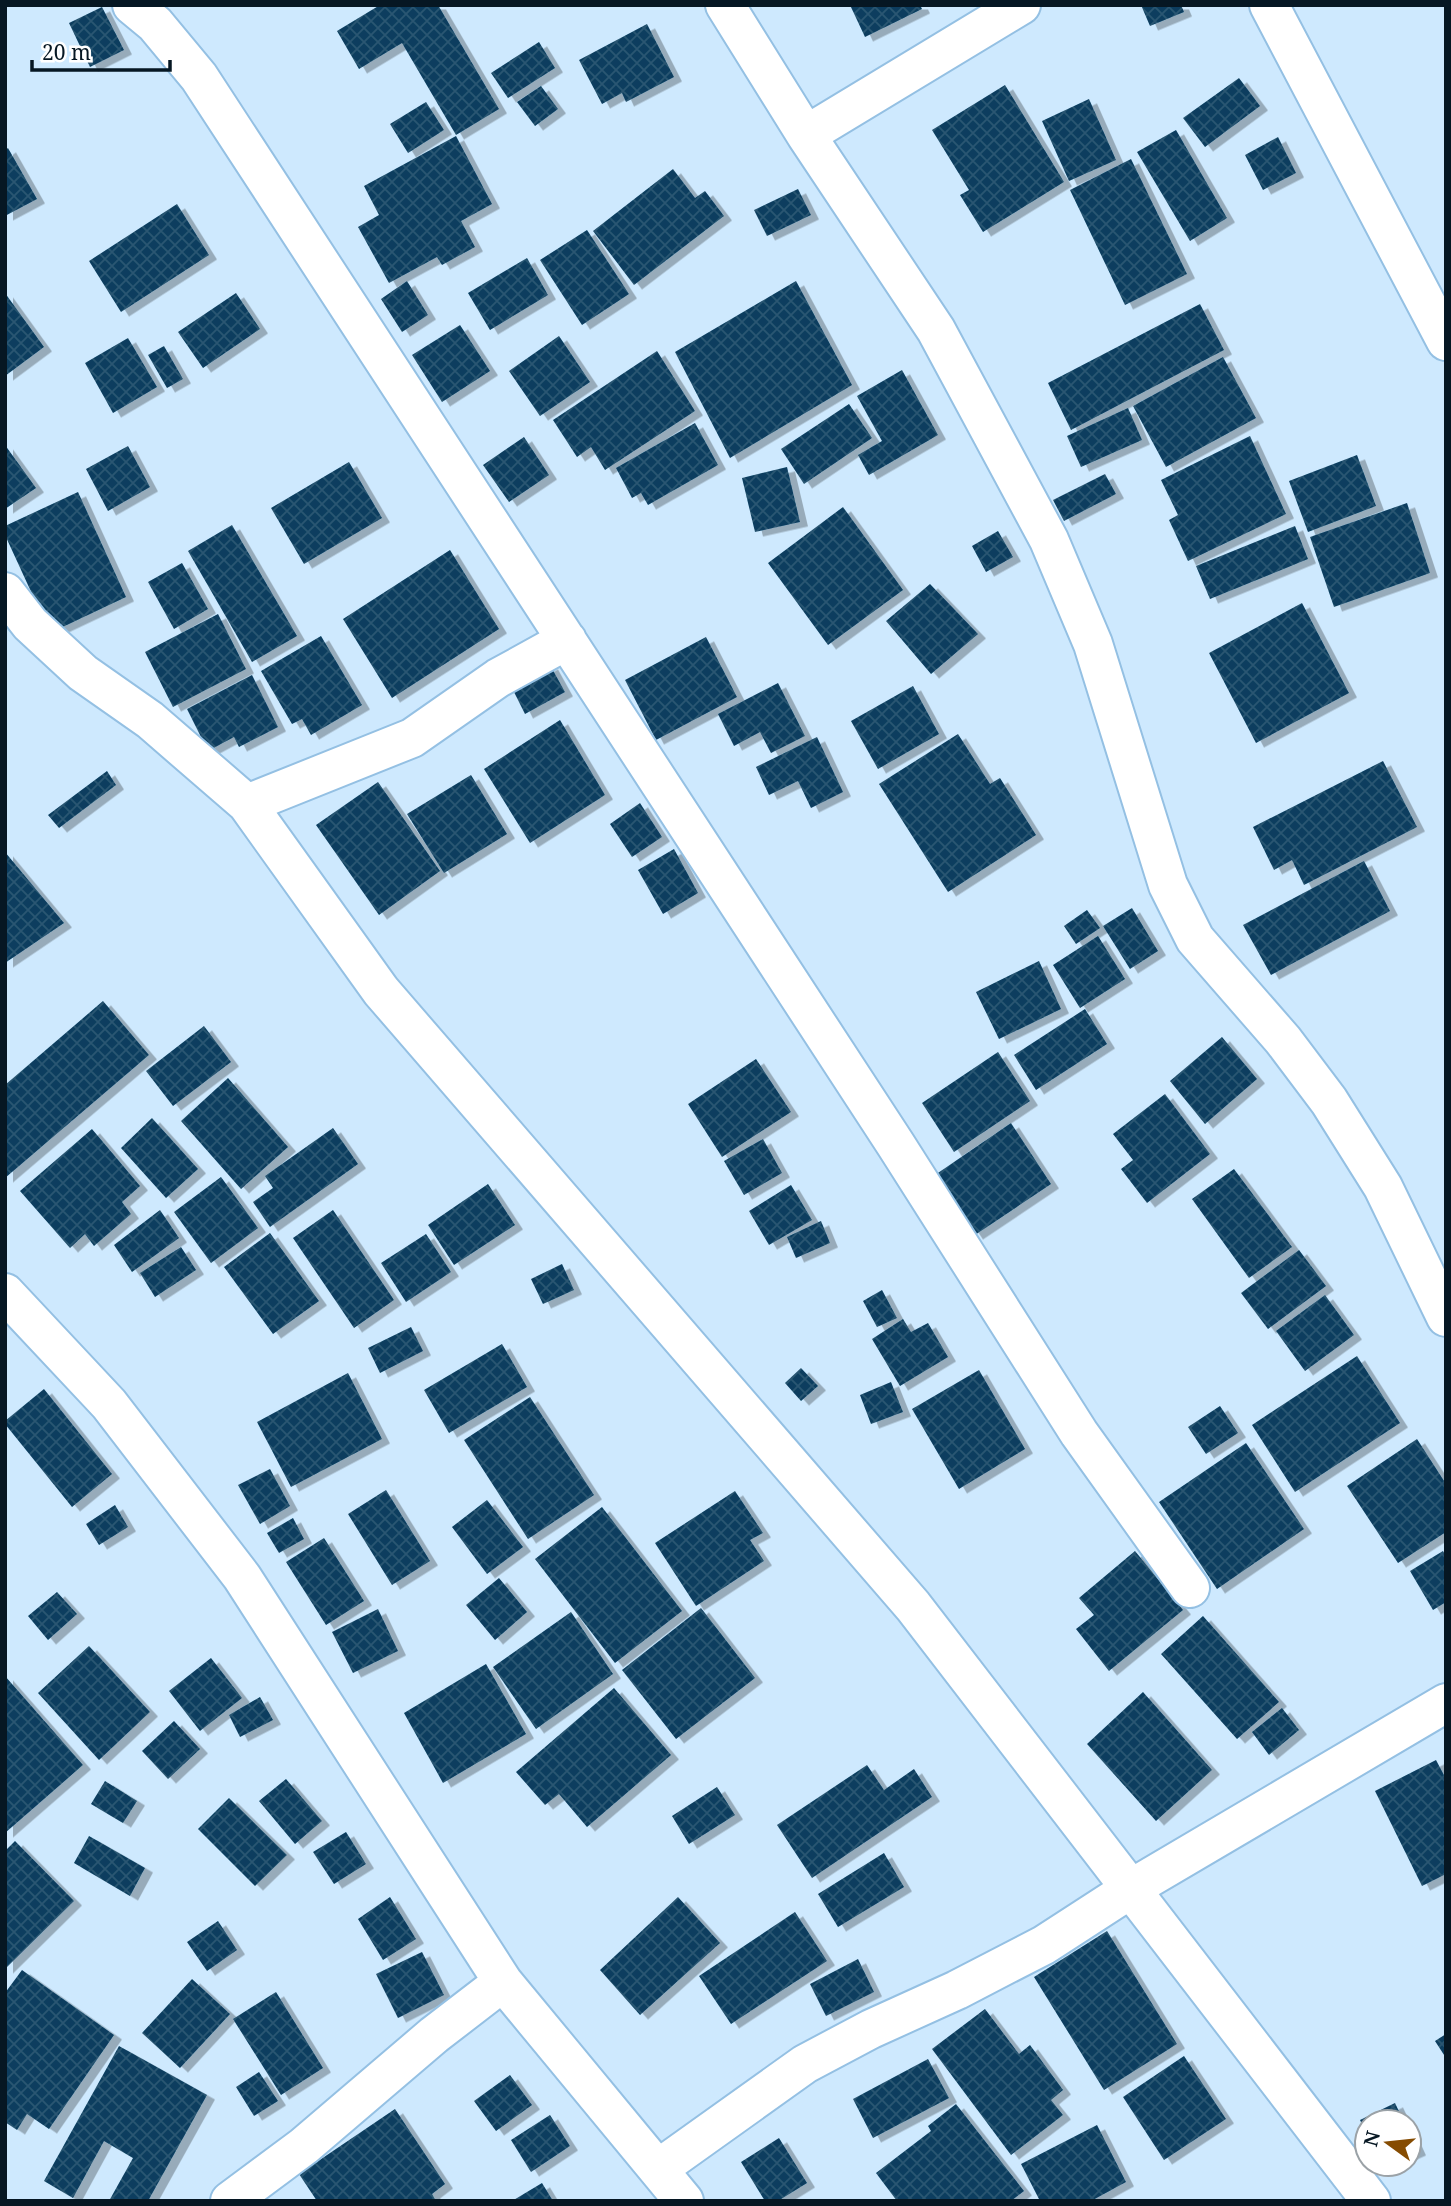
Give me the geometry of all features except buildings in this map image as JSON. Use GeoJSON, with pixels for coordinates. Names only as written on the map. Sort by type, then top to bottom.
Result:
{"type":"FeatureCollection","features":[{"type":"Feature","properties":{"kind":"street"},"geometry":{"type":"LineString","coordinates":[[132,5],[155,24],[200,77],[896,1145],[1079,1433],[1190,1588]]}},
{"type":"Feature","properties":{"kind":"street"},"geometry":{"type":"LineString","coordinates":[[725,5],[806,135],[936,330],[1049,540],[1093,644],[1168,885],[1195,939],[1283,1040],[1329,1101],[1383,1187],[1446,1317]]}},
{"type":"Feature","properties":{"kind":"street"},"geometry":{"type":"LineString","coordinates":[[806,135],[1021,5]]}},
{"type":"Feature","properties":{"kind":"street"},"geometry":{"type":"LineString","coordinates":[[1269,5],[1446,341]]}},
{"type":"Feature","properties":{"kind":"street"},"geometry":{"type":"LineString","coordinates":[[5,592],[30,624],[83,673],[150,720],[247,804],[381,991],[913,1606],[1371,2201]]}},
{"type":"Feature","properties":{"kind":"street"},"geometry":{"type":"LineString","coordinates":[[247,804],[412,737],[498,678],[567,640]]}},
{"type":"Feature","properties":{"kind":"street"},"geometry":{"type":"LineString","coordinates":[[5,1293],[109,1404],[242,1577],[503,1982],[684,2201]]}},
{"type":"Feature","properties":{"kind":"street"},"geometry":{"type":"LineString","coordinates":[[657,2169],[806,2064],[871,2029],[957,1990],[1044,1945],[1132,1888],[1446,1703]]}},
{"type":"Feature","properties":{"kind":"street"},"geometry":{"type":"LineString","coordinates":[[230,2201],[304,2146],[434,2035],[503,1982]]}}]}
